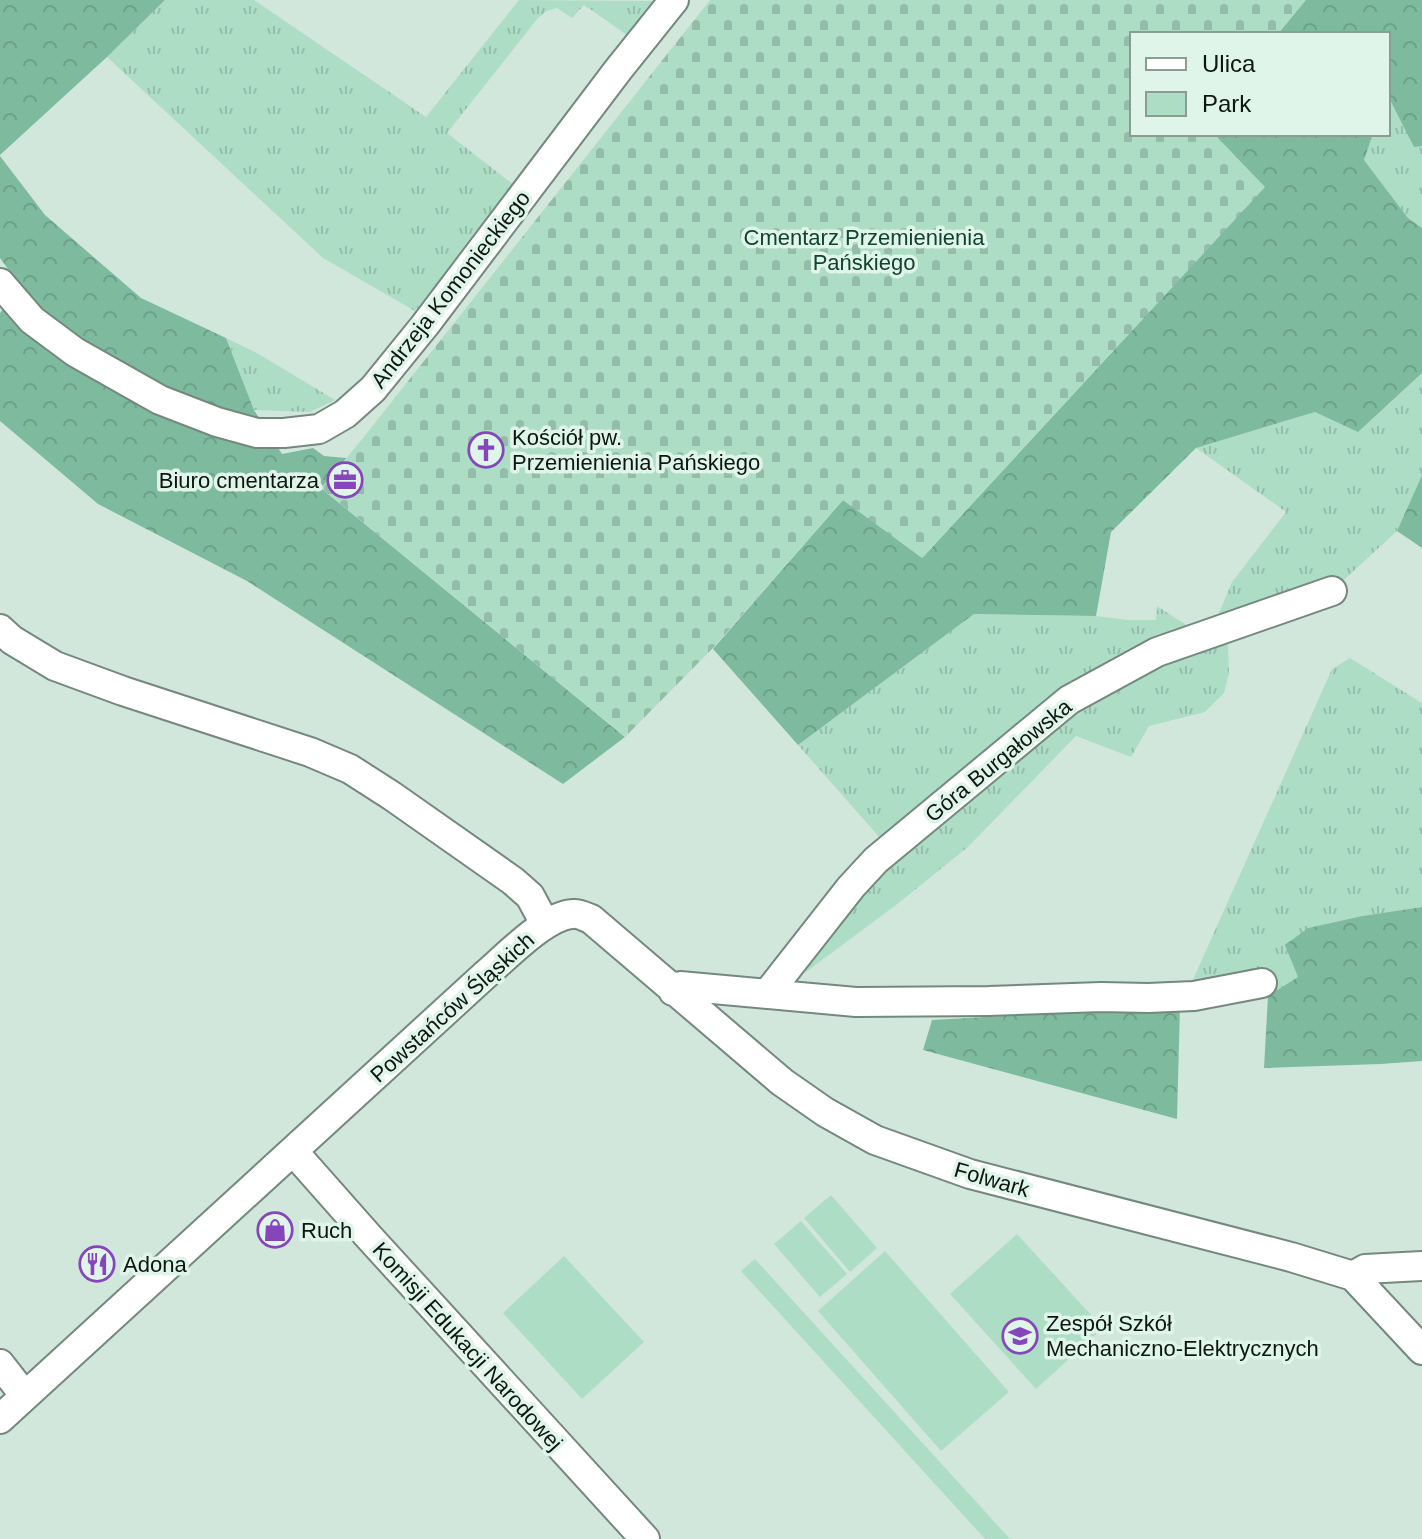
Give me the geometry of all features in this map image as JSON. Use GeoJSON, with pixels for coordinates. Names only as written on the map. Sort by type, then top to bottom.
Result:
{"type":"FeatureCollection","features":[{"type":"Feature","properties":{"kind":"street","name":"Andrzeja Komonieckiego"},"geometry":{"type":"LineString","coordinates":[[0,283],[32,320],[75,352],[160,400],[217,422],[257,433],[319,429],[345,414],[373,389],[674,0]]}},
{"type":"Feature","properties":{"kind":"street","name":"Góra Burgałowska"},"geometry":{"type":"LineString","coordinates":[[767,994],[876,860],[1069,700],[1157,652],[1332,591]]}},
{"type":"Feature","properties":{"kind":"street","name":"Powstańców Śląskich"},"geometry":{"type":"LineString","coordinates":[[0,629],[12,640],[55,666],[310,752],[350,769],[513,881],[530,896],[545,924],[485,975],[0,1419]]}},
{"type":"Feature","properties":{"kind":"street","name":"Folwark"},"geometry":{"type":"LineString","coordinates":[[545,924],[575,913],[591,919],[782,1082],[825,1112],[875,1140],[970,1174],[1291,1257],[1353,1276],[1422,1350]]}},
{"type":"Feature","properties":{"kind":"street"},"geometry":{"type":"LineString","coordinates":[[673,991],[680,986],[856,1002],[989,1001],[1194,996],[1262,983]]}},
{"type":"Feature","properties":{"kind":"street","name":"Komisji Edukacji Narodowej"},"geometry":{"type":"LineString","coordinates":[[293,1151],[645,1539]]}},
{"type":"Feature","properties":{"kind":"street","name":"Folwark"},"geometry":{"type":"LineString","coordinates":[[1353,1276],[1365,1269],[1422,1266]]}},
{"type":"Feature","properties":{"kind":"street"},"geometry":{"type":"LineString","coordinates":[[0,1364],[25,1396]]}},
{"type":"Feature","properties":{"kind":"green space"},"geometry":{"type":"Polygon","coordinates":[[[0,0],[165,0],[0,155],[0,0]]]}},
{"type":"Feature","properties":{"kind":"green space"},"geometry":{"type":"Polygon","coordinates":[[[165,0],[254,0],[426,117],[519,0],[658,1],[627,35],[584,5],[572,18],[557,8],[547,11],[538,18],[447,133],[514,185],[415,311],[323,258],[107,57],[165,0]]]}},
{"type":"Feature","properties":{"kind":"green space","name":"Cmentarz Przemienienia Pańskiego"},"geometry":{"type":"Polygon","coordinates":[[[710,0],[1306,0],[1280,32],[1130,32],[1130,136],[1216,136],[1265,187],[922,558],[843,500],[713,648],[625,737],[321,488],[710,0]]]}},
{"type":"Feature","properties":{"kind":"green space"},"geometry":{"type":"Polygon","coordinates":[[[1304,0],[1422,0],[1422,146],[1414,147],[1390,100],[1390,32],[1279,32],[1304,0]]]}},
{"type":"Feature","properties":{"kind":"green space"},"geometry":{"type":"Polygon","coordinates":[[[1390,100],[1414,146],[1422,146],[1422,228],[1408,218],[1364,160],[1372,136],[1390,136],[1390,100]]]}},
{"type":"Feature","properties":{"kind":"green space"},"geometry":{"type":"Polygon","coordinates":[[[1216,136],[1372,136],[1364,160],[1408,218],[1422,228],[1422,373],[1358,432],[1315,412],[1196,448],[1111,532],[1096,616],[974,614],[798,745],[713,649],[843,500],[923,557],[1264,187],[1216,136]]]}},
{"type":"Feature","properties":{"kind":"green space"},"geometry":{"type":"Polygon","coordinates":[[[0,156],[45,215],[141,298],[226,338],[254,410],[282,454],[313,448],[324,456],[346,458],[322,489],[625,737],[563,784],[247,581],[98,504],[0,421],[0,313],[21,287],[0,258],[0,156]]]}},
{"type":"Feature","properties":{"kind":"green space"},"geometry":{"type":"Polygon","coordinates":[[[226,338],[335,400],[310,412],[254,410],[226,338]]]}},
{"type":"Feature","properties":{"kind":"green space"},"geometry":{"type":"Polygon","coordinates":[[[1422,373],[1422,475],[1397,531],[1332,591],[1234,635],[1228,643],[1229,673],[1224,693],[1205,712],[1149,726],[1131,757],[1076,736],[968,847],[806,972],[798,954],[881,839],[798,745],[974,614],[1156,620],[1157,606],[1188,626],[1216,620],[1232,582],[1286,512],[1196,448],[1315,412],[1358,431],[1422,373]]]}},
{"type":"Feature","properties":{"kind":"green space"},"geometry":{"type":"Polygon","coordinates":[[[1422,475],[1422,548],[1397,531],[1422,475]]]}},
{"type":"Feature","properties":{"kind":"green space"},"geometry":{"type":"Polygon","coordinates":[[[1350,658],[1422,703],[1422,907],[1308,928],[1298,978],[1268,996],[1262,983],[1191,984],[1332,669],[1350,658]]]}},
{"type":"Feature","properties":{"kind":"green space"},"geometry":{"type":"Polygon","coordinates":[[[1422,907],[1422,1061],[1264,1068],[1268,996],[1298,977],[1285,945],[1308,928],[1422,907]]]}},
{"type":"Feature","properties":{"kind":"green space"},"geometry":{"type":"Polygon","coordinates":[[[1180,1006],[1177,1119],[923,1050],[932,1020],[1180,1006]]]}},
{"type":"Feature","properties":{"kind":"green space"},"geometry":{"type":"Polygon","coordinates":[[[831,1195],[877,1248],[850,1272],[804,1218],[831,1195]]]}},
{"type":"Feature","properties":{"kind":"green space"},"geometry":{"type":"Polygon","coordinates":[[[801,1221],[847,1274],[820,1297],[774,1244],[801,1221]]]}},
{"type":"Feature","properties":{"kind":"green space"},"geometry":{"type":"Polygon","coordinates":[[[1017,1234],[1103,1328],[1036,1389],[950,1294],[1017,1234]]]}},
{"type":"Feature","properties":{"kind":"green space"},"geometry":{"type":"Polygon","coordinates":[[[885,1251],[1009,1392],[941,1451],[818,1311],[885,1251]]]}},
{"type":"Feature","properties":{"kind":"green space"},"geometry":{"type":"Polygon","coordinates":[[[564,1256],[644,1342],[582,1399],[503,1313],[564,1256]]]}},
{"type":"Feature","properties":{"kind":"green space"},"geometry":{"type":"Polygon","coordinates":[[[755,1259],[1010,1539],[985,1539],[741,1271],[755,1259]]]}},
{"type":"Feature","properties":{"kind":"place","name":"Kościół pw. Przemienienia Pańskiego"},"geometry":{"type":"Point","coordinates":[486,450]}},
{"type":"Feature","properties":{"kind":"place","name":"Biuro cmentarza"},"geometry":{"type":"Point","coordinates":[345,480]}},
{"type":"Feature","properties":{"kind":"place","name":"Ruch"},"geometry":{"type":"Point","coordinates":[275,1230]}},
{"type":"Feature","properties":{"kind":"place","name":"Adona"},"geometry":{"type":"Point","coordinates":[97,1264]}},
{"type":"Feature","properties":{"kind":"place","name":"Zespół Szkół Mechaniczno-Elektrycznych"},"geometry":{"type":"Point","coordinates":[1020,1336]}}]}
